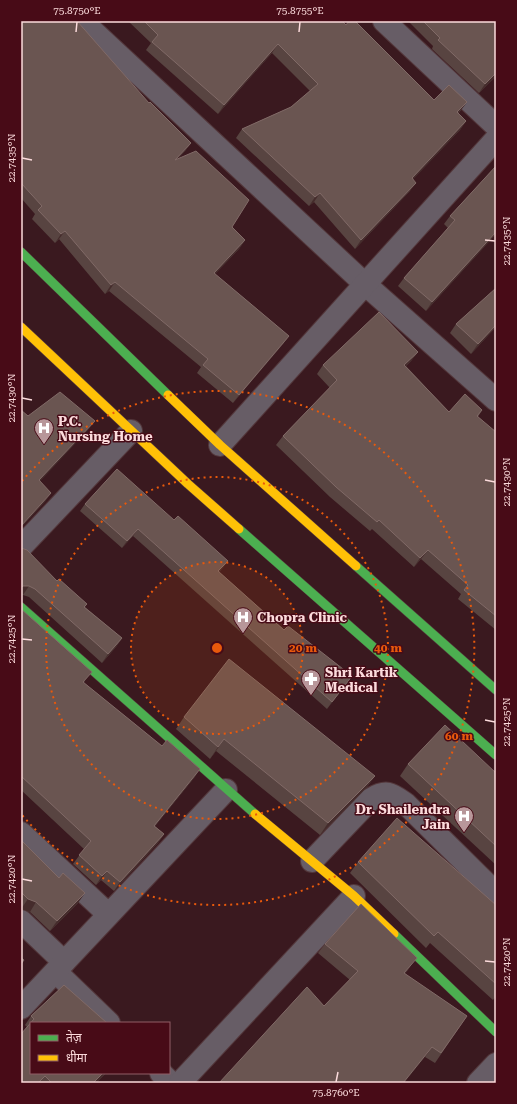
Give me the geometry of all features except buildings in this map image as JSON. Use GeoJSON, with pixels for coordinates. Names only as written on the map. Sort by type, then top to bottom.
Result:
{"type":"FeatureCollection","features":[{"type":"Feature","properties":{"kind":"main road"},"geometry":{"type":"LineString","coordinates":[[21,252],[220,445],[496,690]]}},
{"type":"Feature","properties":{"kind":"main road"},"geometry":{"type":"LineString","coordinates":[[22,330],[199,495],[496,755]]}},
{"type":"Feature","properties":{"kind":"main road"},"geometry":{"type":"LineString","coordinates":[[21,607],[226,790],[354,896],[496,1032]]}},
{"type":"Feature","properties":{"kind":"street"},"geometry":{"type":"LineString","coordinates":[[82,21],[366,284],[496,400]]}},
{"type":"Feature","properties":{"kind":"street"},"geometry":{"type":"LineString","coordinates":[[384,21],[496,126]]}},
{"type":"Feature","properties":{"kind":"street"},"geometry":{"type":"LineString","coordinates":[[220,445],[496,139]]}},
{"type":"Feature","properties":{"kind":"street"},"geometry":{"type":"LineString","coordinates":[[21,547],[131,431]]}},
{"type":"Feature","properties":{"kind":"street"},"geometry":{"type":"LineString","coordinates":[[21,1008],[226,790]]}},
{"type":"Feature","properties":{"kind":"street"},"geometry":{"type":"LineString","coordinates":[[312,861],[371,799],[380,794],[387,794],[395,796],[406,804],[496,893]]}},
{"type":"Feature","properties":{"kind":"street"},"geometry":{"type":"LineString","coordinates":[[21,833],[108,914]]}},
{"type":"Feature","properties":{"kind":"street"},"geometry":{"type":"LineString","coordinates":[[180,1083],[354,896]]}},
{"type":"Feature","properties":{"kind":"street"},"geometry":{"type":"LineString","coordinates":[[21,921],[108,1022]]}},
{"type":"Feature","properties":{"kind":"street"},"geometry":{"type":"LineString","coordinates":[[478,1083],[496,1064]]}},
{"type":"Feature","properties":{"kind":"street"},"geometry":{"type":"LineString","coordinates":[[162,1074],[171,1083]]}},
{"type":"Feature","properties":{"kind":"traffic: fast"},"geometry":{"type":"LineString","coordinates":[[21,252],[168,395]]}},
{"type":"Feature","properties":{"kind":"traffic: fast"},"geometry":{"type":"LineString","coordinates":[[239,529],[496,755]]}},
{"type":"Feature","properties":{"kind":"traffic: fast"},"geometry":{"type":"LineString","coordinates":[[356,566],[496,690]]}},
{"type":"Feature","properties":{"kind":"traffic: fast"},"geometry":{"type":"LineString","coordinates":[[21,607],[255,814]]}},
{"type":"Feature","properties":{"kind":"traffic: fast"},"geometry":{"type":"LineString","coordinates":[[394,934],[496,1032]]}},
{"type":"Feature","properties":{"kind":"traffic: slow"},"geometry":{"type":"LineString","coordinates":[[21,327],[188,484],[239,529]]}},
{"type":"Feature","properties":{"kind":"traffic: slow"},"geometry":{"type":"LineString","coordinates":[[168,395],[220,445],[356,566]]}},
{"type":"Feature","properties":{"kind":"traffic: slow"},"geometry":{"type":"LineString","coordinates":[[255,814],[354,896],[394,934]]}},
{"type":"Feature","properties":{"kind":"place","name":"P.C. Nursing Home"},"geometry":{"type":"Point","coordinates":[44,445]}},
{"type":"Feature","properties":{"kind":"place","name":"Chopra Clinic"},"geometry":{"type":"Point","coordinates":[243,634]}},
{"type":"Feature","properties":{"kind":"place","name":"Shri Kartik Medical"},"geometry":{"type":"Point","coordinates":[311,696]}},
{"type":"Feature","properties":{"kind":"place","name":"Dr. Shailendra Jain"},"geometry":{"type":"Point","coordinates":[464,833]}}]}
